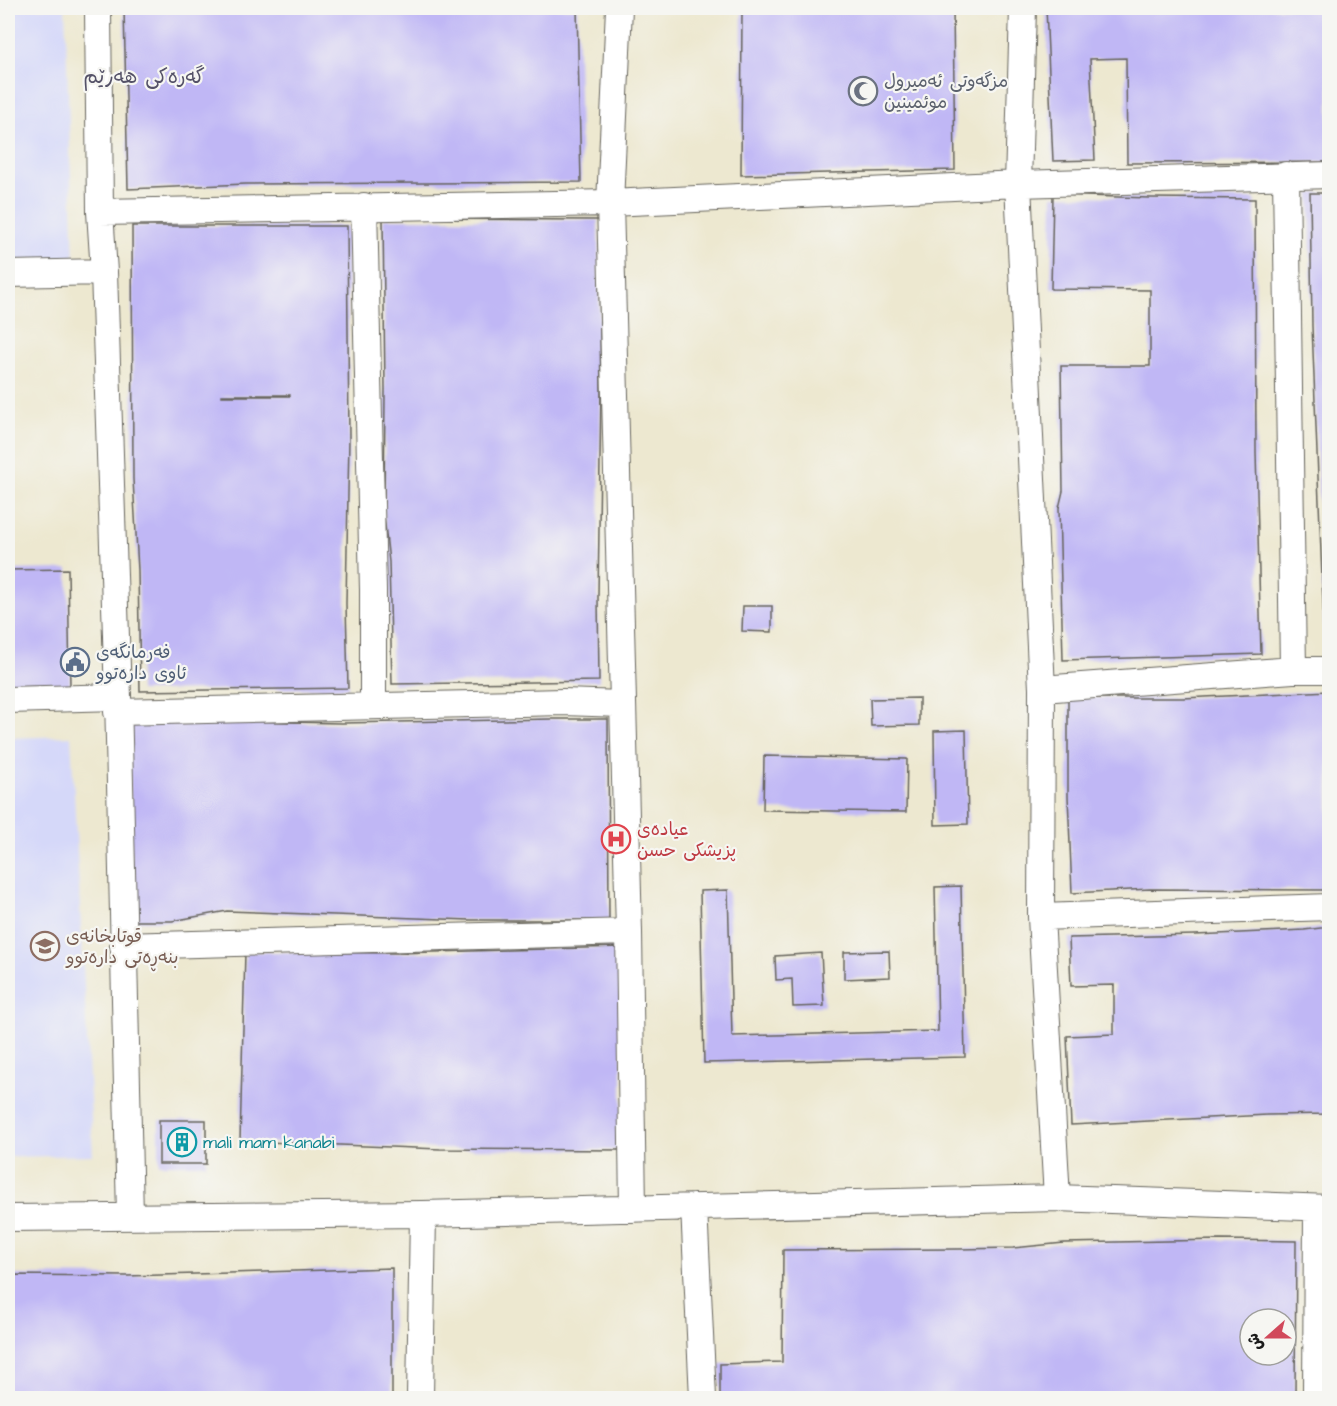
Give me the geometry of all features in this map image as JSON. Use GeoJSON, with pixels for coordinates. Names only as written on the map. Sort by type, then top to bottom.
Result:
{"type":"FeatureCollection","features":[{"type":"Feature","properties":{"kind":"street"},"geometry":{"type":"LineString","coordinates":[[98,8],[100,212],[104,272],[117,704],[130,1216]]}},
{"type":"Feature","properties":{"kind":"street"},"geometry":{"type":"LineString","coordinates":[[620,8],[610,203],[629,932],[633,1209]]}},
{"type":"Feature","properties":{"kind":"street"},"geometry":{"type":"LineString","coordinates":[[1023,8],[1018,184],[1042,689],[1041,917],[1057,1198]]}},
{"type":"Feature","properties":{"kind":"street"},"geometry":{"type":"LineString","coordinates":[[1286,175],[1293,670]]}},
{"type":"Feature","properties":{"kind":"street"},"geometry":{"type":"LineString","coordinates":[[100,212],[610,203],[1018,184],[1329,175]]}},
{"type":"Feature","properties":{"kind":"street"},"geometry":{"type":"LineString","coordinates":[[364,206],[373,590],[373,706]]}},
{"type":"Feature","properties":{"kind":"street"},"geometry":{"type":"LineString","coordinates":[[8,274],[104,272]]}},
{"type":"Feature","properties":{"kind":"street"},"geometry":{"type":"LineString","coordinates":[[1042,689],[1293,670],[1329,670]]}},
{"type":"Feature","properties":{"kind":"street"},"geometry":{"type":"LineString","coordinates":[[8,700],[117,704],[373,706],[563,702],[622,704]]}},
{"type":"Feature","properties":{"kind":"street"},"geometry":{"type":"LineString","coordinates":[[1041,917],[1329,908]]}},
{"type":"Feature","properties":{"kind":"street"},"geometry":{"type":"LineString","coordinates":[[123,946],[629,932]]}},
{"type":"Feature","properties":{"kind":"street"},"geometry":{"type":"LineString","coordinates":[[8,1218],[423,1214],[1057,1198],[1323,1208],[1316,1398]]}},
{"type":"Feature","properties":{"kind":"street"},"geometry":{"type":"LineString","coordinates":[[694,1207],[703,1398]]}},
{"type":"Feature","properties":{"kind":"street"},"geometry":{"type":"LineString","coordinates":[[420,1398],[423,1214]]}},
{"type":"Feature","properties":{"kind":"shaded area"},"geometry":{"type":"Polygon","coordinates":[[[8,8],[65,8],[74,263],[8,265],[8,8]]]}},
{"type":"Feature","properties":{"kind":"shaded area","name":"قوتابخانەی بنەڕەتی دارەتوو"},"geometry":{"type":"Polygon","coordinates":[[[71,736],[93,1155],[8,1157],[8,738],[71,736]]]}},
{"type":"Feature","properties":{"kind":"building"},"geometry":{"type":"Polygon","coordinates":[[[124,8],[577,8],[581,182],[246,184],[128,189],[124,8]]]}},
{"type":"Feature","properties":{"kind":"building"},"geometry":{"type":"Polygon","coordinates":[[[742,8],[953,8],[955,170],[741,175],[742,8]]]}},
{"type":"Feature","properties":{"kind":"building"},"geometry":{"type":"Polygon","coordinates":[[[1046,8],[1329,8],[1329,162],[1127,163],[1126,58],[1090,59],[1095,160],[1053,161],[1046,8]]]}},
{"type":"Feature","properties":{"kind":"building"},"geometry":{"type":"Polygon","coordinates":[[[1310,193],[1329,193],[1329,651],[1325,651],[1312,326],[1310,193]]]}},
{"type":"Feature","properties":{"kind":"building"},"geometry":{"type":"Polygon","coordinates":[[[1053,195],[1255,199],[1256,452],[1261,654],[1063,660],[1059,508],[1063,491],[1061,366],[1150,366],[1150,290],[1051,289],[1053,195]]]}},
{"type":"Feature","properties":{"kind":"building"},"geometry":{"type":"Polygon","coordinates":[[[383,219],[598,220],[601,389],[599,681],[392,684],[389,562],[384,515],[383,219]]]}},
{"type":"Feature","properties":{"kind":"building"},"geometry":{"type":"Polygon","coordinates":[[[132,226],[347,226],[349,438],[346,604],[348,688],[140,691],[138,570],[133,479],[132,226]],[[222,395],[222,396],[290,396],[222,395]]]}},
{"type":"Feature","properties":{"kind":"building"},"geometry":{"type":"Polygon","coordinates":[[[68,569],[70,686],[8,687],[8,570],[68,569]]]}},
{"type":"Feature","properties":{"kind":"building"},"geometry":{"type":"Polygon","coordinates":[[[743,606],[772,606],[772,632],[742,631],[743,606]]]}},
{"type":"Feature","properties":{"kind":"building"},"geometry":{"type":"Polygon","coordinates":[[[1329,691],[1329,890],[1150,889],[1072,893],[1068,796],[1068,698],[1183,698],[1329,691]]]}},
{"type":"Feature","properties":{"kind":"building"},"geometry":{"type":"Polygon","coordinates":[[[919,698],[919,725],[871,726],[870,699],[919,698]]]}},
{"type":"Feature","properties":{"kind":"building"},"geometry":{"type":"Polygon","coordinates":[[[608,719],[609,920],[470,920],[227,911],[172,921],[132,921],[129,721],[342,723],[608,719]]]}},
{"type":"Feature","properties":{"kind":"building"},"geometry":{"type":"Polygon","coordinates":[[[966,730],[968,824],[935,825],[934,731],[966,730]]]}},
{"type":"Feature","properties":{"kind":"building"},"geometry":{"type":"Polygon","coordinates":[[[764,756],[907,759],[906,812],[763,810],[764,756]]]}},
{"type":"Feature","properties":{"kind":"building"},"geometry":{"type":"Polygon","coordinates":[[[961,886],[965,1057],[704,1063],[700,891],[728,890],[732,1036],[938,1031],[935,887],[961,886]]]}},
{"type":"Feature","properties":{"kind":"building"},"geometry":{"type":"Polygon","coordinates":[[[1329,927],[1329,1114],[1071,1125],[1067,1036],[1114,1034],[1114,985],[1071,986],[1069,938],[1195,935],[1329,927]]]}},
{"type":"Feature","properties":{"kind":"building"},"geometry":{"type":"Polygon","coordinates":[[[622,947],[622,1150],[440,1149],[240,1141],[245,952],[397,953],[622,947]]]}},
{"type":"Feature","properties":{"kind":"building"},"geometry":{"type":"Polygon","coordinates":[[[889,951],[890,977],[844,979],[844,952],[889,951]]]}},
{"type":"Feature","properties":{"kind":"building"},"geometry":{"type":"Polygon","coordinates":[[[821,953],[824,1006],[793,1007],[792,979],[776,980],[775,956],[821,953]]]}},
{"type":"Feature","properties":{"kind":"building","name":"mali mam kanabi"},"geometry":{"type":"Polygon","coordinates":[[[159,1120],[206,1120],[206,1164],[159,1164],[159,1120]]]}},
{"type":"Feature","properties":{"kind":"building"},"geometry":{"type":"Polygon","coordinates":[[[1296,1241],[1296,1307],[1238,1307],[1238,1367],[1295,1367],[1295,1398],[720,1398],[720,1364],[782,1362],[783,1250],[1013,1248],[1064,1243],[1296,1241]]]}},
{"type":"Feature","properties":{"kind":"building"},"geometry":{"type":"Polygon","coordinates":[[[392,1268],[392,1398],[8,1398],[8,1275],[127,1276],[392,1268]]]}},
{"type":"Feature","properties":{"kind":"place","name":"مزگەوتی ئەمیرول موئمینین"},"geometry":{"type":"Point","coordinates":[863,91]}},
{"type":"Feature","properties":{"kind":"place","name":"فەرمانگەی ئاوی دارەتوو"},"geometry":{"type":"Point","coordinates":[75,662]}},
{"type":"Feature","properties":{"kind":"place","name":"عیادەی پزیشکی حسن"},"geometry":{"type":"Point","coordinates":[616,839]}},
{"type":"Feature","properties":{"kind":"place","name":"قوتابخانەی بنەڕەتی دارەتوو"},"geometry":{"type":"Point","coordinates":[45,946]}},
{"type":"Feature","properties":{"kind":"place","name":"mali mam kanabi"},"geometry":{"type":"Point","coordinates":[182,1142]}},
{"type":"Feature","properties":{"kind":"district","name":"گەرەکی هەرێم"},"geometry":{"type":"Point","coordinates":[144,77]}}]}
